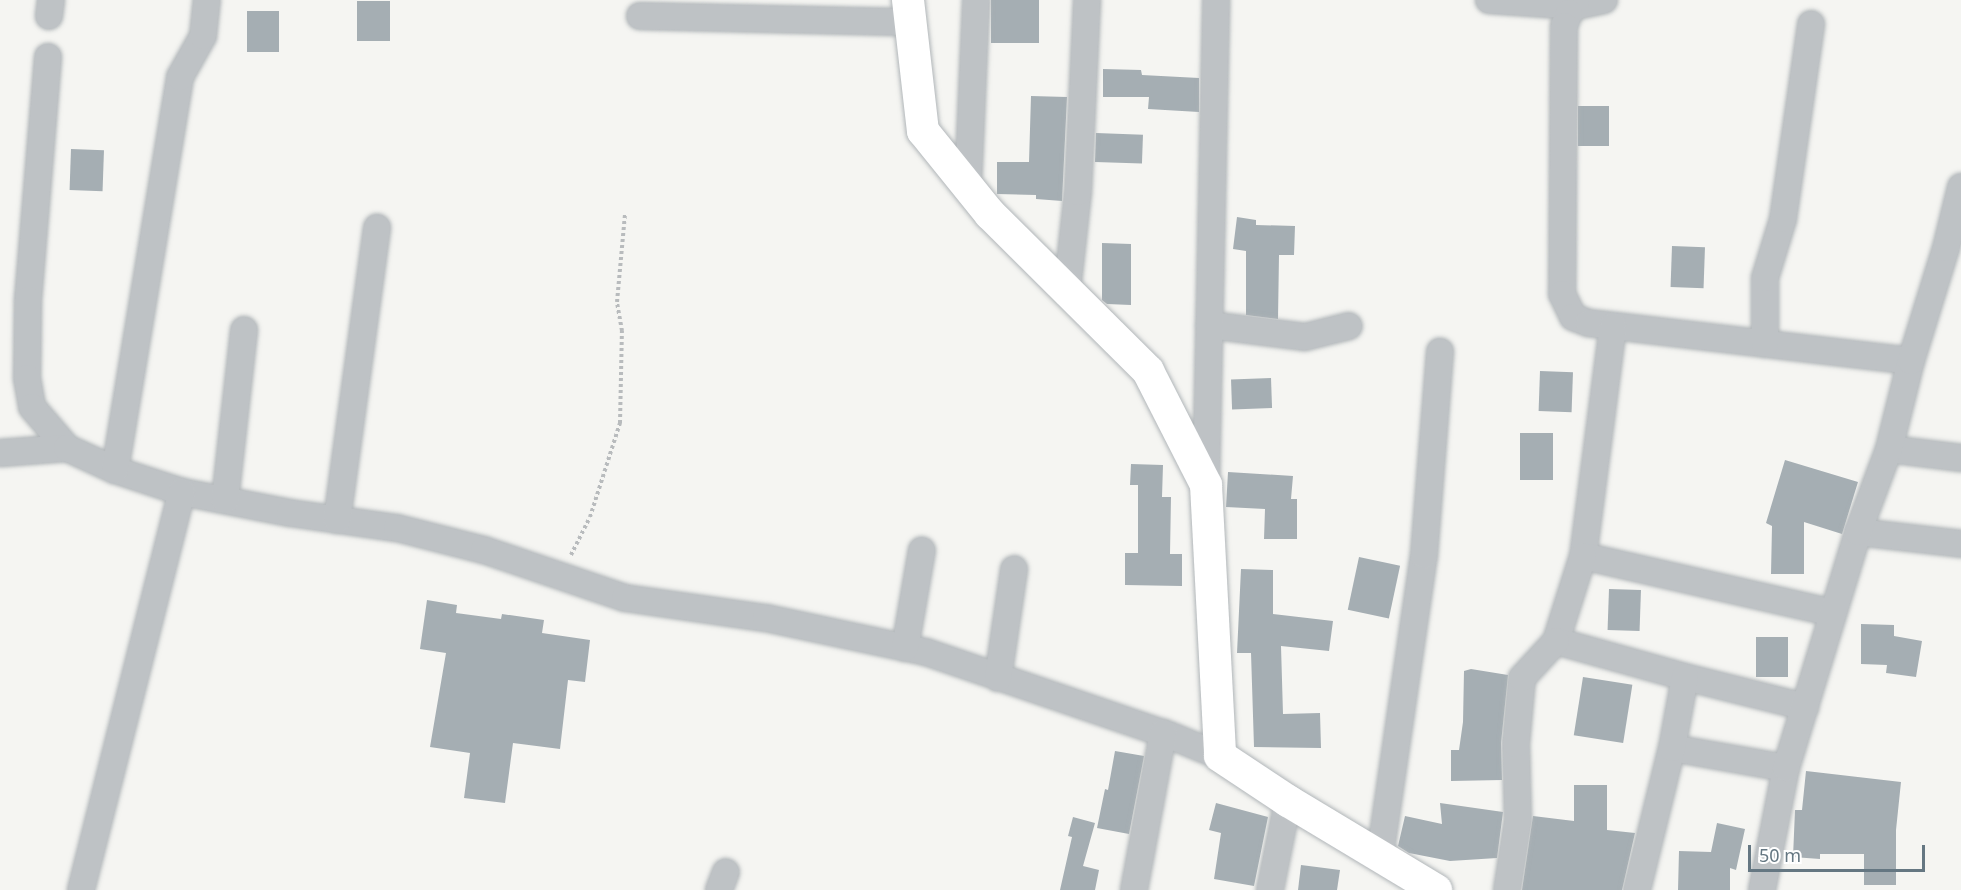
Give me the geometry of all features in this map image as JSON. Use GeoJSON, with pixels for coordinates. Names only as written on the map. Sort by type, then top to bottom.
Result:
{"type":"FeatureCollection","features":[{"type":"Feature","properties":{"kind":"main road"},"geometry":{"type":"LineString","coordinates":[[909,11],[923,130],[990,214],[1148,371],[1206,486],[1221,756],[1288,801],[1436,890]]}},
{"type":"Feature","properties":{"kind":"street"},"geometry":{"type":"LineString","coordinates":[[115,470],[180,77],[202,36],[207,0]]}},
{"type":"Feature","properties":{"kind":"street"},"geometry":{"type":"LineString","coordinates":[[968,186],[976,0]]}},
{"type":"Feature","properties":{"kind":"street"},"geometry":{"type":"LineString","coordinates":[[1067,291],[1078,192],[1087,0]]}},
{"type":"Feature","properties":{"kind":"street"},"geometry":{"type":"LineString","coordinates":[[1206,486],[1215,0]]}},
{"type":"Feature","properties":{"kind":"street"},"geometry":{"type":"LineString","coordinates":[[1489,0],[1576,6],[1604,0]]}},
{"type":"Feature","properties":{"kind":"street"},"geometry":{"type":"LineString","coordinates":[[1576,6],[1569,14],[1564,26],[1562,294],[1574,317],[1589,323],[1911,361]]}},
{"type":"Feature","properties":{"kind":"street"},"geometry":{"type":"LineString","coordinates":[[640,16],[909,11]]}},
{"type":"Feature","properties":{"kind":"street"},"geometry":{"type":"LineString","coordinates":[[1765,344],[1765,278],[1783,219],[1811,24]]}},
{"type":"Feature","properties":{"kind":"street"},"geometry":{"type":"LineString","coordinates":[[48,57],[28,300],[27,378],[32,407],[67,448],[115,470],[182,492],[337,520],[397,528],[484,550],[561,574],[625,598],[766,618],[926,652],[1163,733],[1221,756]]}},
{"type":"Feature","properties":{"kind":"street"},"geometry":{"type":"LineString","coordinates":[[1762,890],[1786,768],[1858,532],[1889,449],[1911,361],[1946,248],[1961,187]]}},
{"type":"Feature","properties":{"kind":"street"},"geometry":{"type":"LineString","coordinates":[[337,520],[377,228]]}},
{"type":"Feature","properties":{"kind":"street"},"geometry":{"type":"LineString","coordinates":[[1209,325],[1305,338],[1349,326]]}},
{"type":"Feature","properties":{"kind":"street"},"geometry":{"type":"LineString","coordinates":[[1507,890],[1518,820],[1516,744],[1522,678],[1556,641],[1583,556],[1613,326]]}},
{"type":"Feature","properties":{"kind":"street"},"geometry":{"type":"LineString","coordinates":[[225,500],[244,330]]}},
{"type":"Feature","properties":{"kind":"street"},"geometry":{"type":"LineString","coordinates":[[1380,856],[1424,555],[1440,352]]}},
{"type":"Feature","properties":{"kind":"street"},"geometry":{"type":"LineString","coordinates":[[0,453],[67,448]]}},
{"type":"Feature","properties":{"kind":"street"},"geometry":{"type":"LineString","coordinates":[[1889,449],[1961,458]]}},
{"type":"Feature","properties":{"kind":"street"},"geometry":{"type":"LineString","coordinates":[[81,890],[182,492]]}},
{"type":"Feature","properties":{"kind":"street"},"geometry":{"type":"LineString","coordinates":[[1858,532],[1961,544]]}},
{"type":"Feature","properties":{"kind":"street"},"geometry":{"type":"LineString","coordinates":[[905,648],[922,550]]}},
{"type":"Feature","properties":{"kind":"street"},"geometry":{"type":"LineString","coordinates":[[1583,556],[1833,613]]}},
{"type":"Feature","properties":{"kind":"street"},"geometry":{"type":"LineString","coordinates":[[998,678],[1014,569]]}},
{"type":"Feature","properties":{"kind":"street"},"geometry":{"type":"LineString","coordinates":[[1556,641],[1805,707]]}},
{"type":"Feature","properties":{"kind":"street"},"geometry":{"type":"LineString","coordinates":[[1637,890],[1672,748],[1685,677]]}},
{"type":"Feature","properties":{"kind":"street"},"geometry":{"type":"LineString","coordinates":[[1134,890],[1163,733]]}},
{"type":"Feature","properties":{"kind":"street"},"geometry":{"type":"LineString","coordinates":[[1672,748],[1786,768]]}},
{"type":"Feature","properties":{"kind":"street"},"geometry":{"type":"LineString","coordinates":[[1270,890],[1288,801]]}},
{"type":"Feature","properties":{"kind":"path"},"geometry":{"type":"LineString","coordinates":[[561,574],[590,517],[620,423],[622,331],[617,302],[625,214]]}},
{"type":"Feature","properties":{"kind":"building"},"geometry":{"type":"Polygon","coordinates":[[[991,0],[1039,0],[1039,43],[991,43],[991,0]]]}},
{"type":"Feature","properties":{"kind":"building"},"geometry":{"type":"Polygon","coordinates":[[[357,1],[390,1],[390,41],[357,41],[357,1]]]}},
{"type":"Feature","properties":{"kind":"building"},"geometry":{"type":"Polygon","coordinates":[[[247,11],[279,11],[279,52],[247,52],[247,11]]]}},
{"type":"Feature","properties":{"kind":"building"},"geometry":{"type":"Polygon","coordinates":[[[1103,69],[1141,70],[1142,75],[1199,78],[1199,112],[1148,109],[1149,97],[1103,97],[1103,69]]]}},
{"type":"Feature","properties":{"kind":"building"},"geometry":{"type":"Polygon","coordinates":[[[1031,96],[1067,97],[1062,201],[1036,199],[1036,195],[997,194],[997,162],[1029,162],[1031,96]]]}},
{"type":"Feature","properties":{"kind":"building"},"geometry":{"type":"Polygon","coordinates":[[[1578,106],[1609,106],[1609,146],[1578,146],[1578,106]]]}},
{"type":"Feature","properties":{"kind":"building"},"geometry":{"type":"Polygon","coordinates":[[[1096,133],[1143,135],[1142,164],[1095,162],[1096,133]]]}},
{"type":"Feature","properties":{"kind":"building"},"geometry":{"type":"Polygon","coordinates":[[[71,149],[104,150],[103,191],[70,190],[71,149]]]}},
{"type":"Feature","properties":{"kind":"building"},"geometry":{"type":"Polygon","coordinates":[[[1237,217],[1256,220],[1256,225],[1295,226],[1294,255],[1279,255],[1278,319],[1246,315],[1246,251],[1233,249],[1237,217]]]}},
{"type":"Feature","properties":{"kind":"building"},"geometry":{"type":"Polygon","coordinates":[[[1102,243],[1131,244],[1131,305],[1107,304],[1102,300],[1102,243]]]}},
{"type":"Feature","properties":{"kind":"building"},"geometry":{"type":"Polygon","coordinates":[[[1672,246],[1705,247],[1704,288],[1671,287],[1672,246]]]}},
{"type":"Feature","properties":{"kind":"building"},"geometry":{"type":"Polygon","coordinates":[[[1540,371],[1573,372],[1572,412],[1539,411],[1540,371]]]}},
{"type":"Feature","properties":{"kind":"building"},"geometry":{"type":"Polygon","coordinates":[[[1271,378],[1272,408],[1232,409],[1231,379],[1271,378]]]}},
{"type":"Feature","properties":{"kind":"building"},"geometry":{"type":"Polygon","coordinates":[[[1520,433],[1553,433],[1553,480],[1520,480],[1520,433]]]}},
{"type":"Feature","properties":{"kind":"building"},"geometry":{"type":"Polygon","coordinates":[[[1785,460],[1858,482],[1842,534],[1804,522],[1804,574],[1771,574],[1772,526],[1766,523],[1785,460]]]}},
{"type":"Feature","properties":{"kind":"building"},"geometry":{"type":"Polygon","coordinates":[[[1131,464],[1163,465],[1162,497],[1171,497],[1170,554],[1182,554],[1182,586],[1125,585],[1125,553],[1138,553],[1138,485],[1130,485],[1131,464]]]}},
{"type":"Feature","properties":{"kind":"building"},"geometry":{"type":"Polygon","coordinates":[[[1228,472],[1293,476],[1291,499],[1297,499],[1297,539],[1264,539],[1265,509],[1226,507],[1228,472]]]}},
{"type":"Feature","properties":{"kind":"building"},"geometry":{"type":"Polygon","coordinates":[[[1359,557],[1400,566],[1389,619],[1348,610],[1359,557]]]}},
{"type":"Feature","properties":{"kind":"building"},"geometry":{"type":"Polygon","coordinates":[[[1241,569],[1273,570],[1273,614],[1333,621],[1329,651],[1281,646],[1283,714],[1320,713],[1321,748],[1254,747],[1251,653],[1237,653],[1241,569]]]}},
{"type":"Feature","properties":{"kind":"building"},"geometry":{"type":"Polygon","coordinates":[[[1609,589],[1641,590],[1640,631],[1608,630],[1609,589]]]}},
{"type":"Feature","properties":{"kind":"building"},"geometry":{"type":"Polygon","coordinates":[[[427,600],[457,605],[456,613],[501,619],[502,614],[544,620],[542,633],[590,640],[585,682],[568,680],[560,749],[513,743],[505,803],[464,798],[470,753],[430,747],[446,653],[420,649],[427,600]]]}},
{"type":"Feature","properties":{"kind":"building"},"geometry":{"type":"Polygon","coordinates":[[[1861,624],[1894,625],[1894,636],[1922,641],[1916,677],[1886,673],[1887,665],[1861,664],[1861,624]]]}},
{"type":"Feature","properties":{"kind":"building"},"geometry":{"type":"Polygon","coordinates":[[[1756,637],[1788,637],[1788,677],[1756,677],[1756,637]]]}},
{"type":"Feature","properties":{"kind":"building"},"geometry":{"type":"Polygon","coordinates":[[[1471,669],[1508,675],[1501,743],[1502,780],[1451,781],[1451,750],[1459,750],[1463,722],[1464,671],[1471,669]]]}},
{"type":"Feature","properties":{"kind":"building"},"geometry":{"type":"Polygon","coordinates":[[[1583,677],[1632,685],[1623,743],[1574,735],[1583,677]]]}},
{"type":"Feature","properties":{"kind":"building"},"geometry":{"type":"Polygon","coordinates":[[[1115,751],[1144,756],[1129,834],[1097,828],[1105,789],[1108,790],[1115,751]]]}},
{"type":"Feature","properties":{"kind":"building"},"geometry":{"type":"Polygon","coordinates":[[[1806,771],[1901,782],[1896,830],[1896,885],[1864,885],[1864,854],[1820,854],[1820,859],[1793,857],[1795,810],[1802,810],[1806,771]]]}},
{"type":"Feature","properties":{"kind":"building"},"geometry":{"type":"Polygon","coordinates":[[[1574,785],[1607,785],[1607,830],[1635,833],[1622,890],[1522,890],[1533,816],[1574,821],[1574,785]]]}},
{"type":"Feature","properties":{"kind":"building"},"geometry":{"type":"Polygon","coordinates":[[[1216,803],[1268,817],[1254,886],[1214,879],[1221,833],[1209,830],[1216,803]]]}},
{"type":"Feature","properties":{"kind":"building"},"geometry":{"type":"Polygon","coordinates":[[[1440,803],[1503,812],[1497,858],[1450,861],[1409,853],[1398,846],[1405,816],[1442,824],[1440,803]]]}},
{"type":"Feature","properties":{"kind":"building"},"geometry":{"type":"Polygon","coordinates":[[[1073,817],[1095,823],[1083,866],[1099,870],[1095,890],[1060,890],[1072,837],[1068,836],[1073,817]]]}},
{"type":"Feature","properties":{"kind":"building"},"geometry":{"type":"Polygon","coordinates":[[[1717,823],[1745,829],[1736,870],[1730,868],[1730,890],[1678,890],[1679,851],[1711,852],[1717,823]]]}},
{"type":"Feature","properties":{"kind":"building"},"geometry":{"type":"Polygon","coordinates":[[[1301,865],[1340,870],[1337,890],[1298,890],[1301,865]]]}}]}
